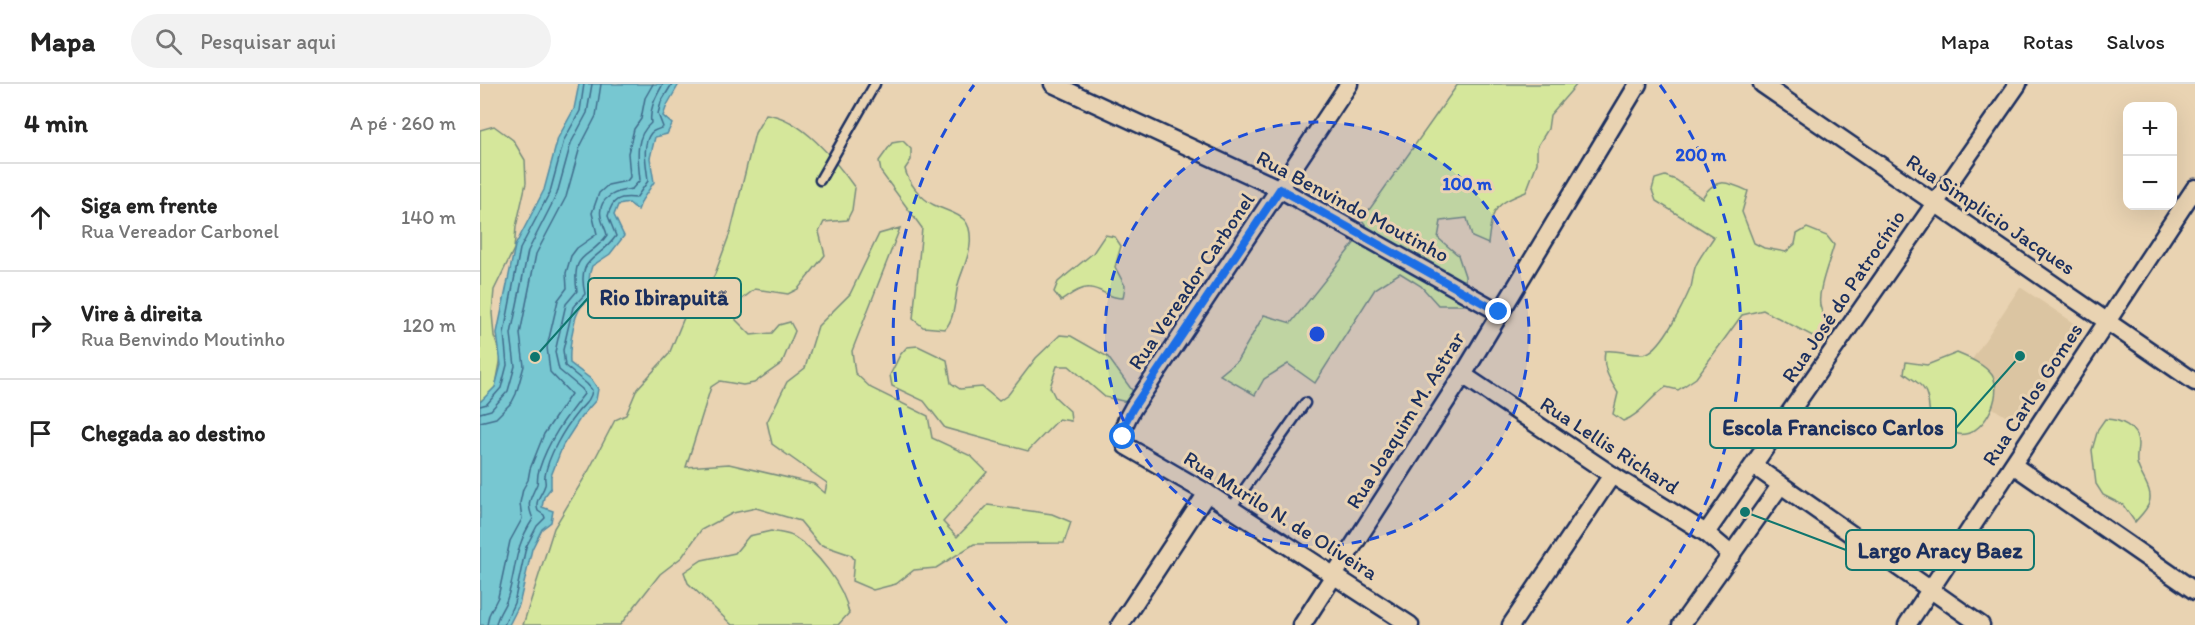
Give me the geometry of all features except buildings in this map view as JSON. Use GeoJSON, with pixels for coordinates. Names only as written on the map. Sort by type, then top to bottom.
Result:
{"type":"FeatureCollection","features":[{"type":"Feature","properties":{"kind":"street","name":"Rua Benvindo Moutinho"},"geometry":{"type":"LineString","coordinates":[[1053,84],[1280,189],[1499,312]]}},
{"type":"Feature","properties":{"kind":"street","name":"Rua Vereador Carbonel"},"geometry":{"type":"LineString","coordinates":[[1126,446],[1123,426],[1133,408],[1349,84]]}},
{"type":"Feature","properties":{"kind":"street","name":"Rua Joaquim M. Astrar"},"geometry":{"type":"LineString","coordinates":[[1302,625],[1463,375],[1638,84]]}},
{"type":"Feature","properties":{"kind":"street","name":"Rua Simplicio Jacques"},"geometry":{"type":"LineString","coordinates":[[1762,84],[2195,382]]}},
{"type":"Feature","properties":{"kind":"street","name":"Rua José do Patrocínio"},"geometry":{"type":"LineString","coordinates":[[1706,533],[2018,84]]}},
{"type":"Feature","properties":{"kind":"street","name":"Rua Carlos Gomes"},"geometry":{"type":"LineString","coordinates":[[1907,625],[2195,188]]}},
{"type":"Feature","properties":{"kind":"street","name":"Rua Lellis Richard"},"geometry":{"type":"LineString","coordinates":[[1463,375],[1612,475],[1706,533],[1731,555]]}},
{"type":"Feature","properties":{"kind":"street","name":"Rua Murilo N. de Oliveira"},"geometry":{"type":"LineString","coordinates":[[1126,446],[1231,508],[1410,625]]}},
{"type":"Feature","properties":{"kind":"street"},"geometry":{"type":"LineString","coordinates":[[2013,465],[2195,591]]}},
{"type":"Feature","properties":{"kind":"street"},"geometry":{"type":"LineString","coordinates":[[1754,466],[1981,625]]}},
{"type":"Feature","properties":{"kind":"street"},"geometry":{"type":"LineString","coordinates":[[1511,625],[1612,475]]}},
{"type":"Feature","properties":{"kind":"street"},"geometry":{"type":"LineString","coordinates":[[1682,625],[1780,486]]}},
{"type":"Feature","properties":{"kind":"street"},"geometry":{"type":"LineString","coordinates":[[1120,625],[1207,493]]}},
{"type":"Feature","properties":{"kind":"lane"},"geometry":{"type":"LineString","coordinates":[[820,180],[874,84]]}},
{"type":"Feature","properties":{"kind":"lane"},"geometry":{"type":"LineString","coordinates":[[1231,508],[1305,403]]}},
{"type":"Feature","properties":{"kind":"shaded area"},"geometry":{"type":"Polygon","coordinates":[[[2020,287],[2083,329],[2019,425],[1956,384],[2020,287]]]}},
{"type":"Feature","properties":{"kind":"green space"},"geometry":{"type":"Polygon","coordinates":[[[1458,84],[1577,84],[1550,115],[1548,129],[1537,147],[1537,163],[1526,192],[1507,201],[1496,210],[1491,223],[1488,244],[1472,237],[1467,218],[1441,221],[1438,238],[1458,255],[1465,276],[1466,305],[1438,305],[1421,286],[1400,273],[1375,289],[1315,383],[1288,364],[1264,379],[1255,395],[1220,375],[1237,361],[1264,315],[1291,323],[1367,227],[1362,220],[1458,84]]]}},
{"type":"Feature","properties":{"kind":"green space"},"geometry":{"type":"Polygon","coordinates":[[[766,114],[792,123],[828,153],[855,188],[852,210],[847,220],[824,222],[819,232],[825,255],[798,289],[788,294],[755,289],[737,303],[736,320],[751,335],[772,333],[779,325],[790,322],[795,331],[782,363],[754,383],[743,385],[720,381],[711,387],[686,467],[729,464],[814,484],[825,493],[827,483],[772,444],[767,422],[787,382],[805,368],[818,326],[850,294],[879,234],[900,228],[852,351],[855,373],[871,388],[928,416],[932,438],[971,456],[987,472],[943,522],[957,537],[988,505],[1052,514],[1071,522],[1064,543],[974,544],[936,568],[914,570],[896,584],[873,590],[852,581],[854,559],[851,555],[819,544],[800,521],[756,508],[733,513],[701,530],[682,557],[660,574],[620,625],[523,625],[554,528],[589,470],[615,420],[626,415],[637,389],[669,354],[688,308],[703,296],[715,274],[731,230],[755,133],[766,114]]]}},
{"type":"Feature","properties":{"kind":"green space"},"geometry":{"type":"Polygon","coordinates":[[[494,126],[513,140],[525,160],[526,183],[516,227],[514,249],[494,290],[492,313],[494,336],[501,357],[493,401],[480,439],[480,130],[494,126]]]}},
{"type":"Feature","properties":{"kind":"green space"},"geometry":{"type":"Polygon","coordinates":[[[903,141],[911,149],[911,160],[905,169],[916,190],[934,205],[961,217],[969,227],[968,254],[959,281],[953,313],[945,329],[923,327],[913,319],[922,228],[881,172],[879,161],[892,143],[903,141]]]}},
{"type":"Feature","properties":{"kind":"green space"},"geometry":{"type":"Polygon","coordinates":[[[1665,176],[1676,180],[1702,198],[1712,186],[1722,183],[1748,191],[1742,212],[1754,243],[1764,248],[1786,252],[1795,244],[1797,234],[1807,228],[1827,236],[1834,245],[1821,287],[1820,303],[1835,338],[1824,342],[1763,310],[1742,315],[1696,378],[1678,390],[1666,387],[1635,415],[1623,421],[1613,414],[1618,393],[1605,368],[1605,351],[1642,354],[1653,349],[1660,342],[1691,287],[1696,265],[1714,237],[1656,201],[1652,190],[1655,179],[1665,176]]]}},
{"type":"Feature","properties":{"kind":"green space"},"geometry":{"type":"Polygon","coordinates":[[[1105,235],[1115,237],[1121,246],[1115,267],[1125,286],[1123,298],[1113,297],[1095,289],[1083,288],[1061,301],[1054,292],[1058,282],[1093,253],[1105,235]]]}},
{"type":"Feature","properties":{"kind":"green space"},"geometry":{"type":"Polygon","coordinates":[[[1060,335],[1071,336],[1108,357],[1134,393],[1127,402],[1105,397],[1069,366],[1057,366],[1050,387],[1055,397],[1070,411],[1071,421],[1059,419],[1028,451],[945,428],[924,401],[892,386],[890,375],[900,355],[907,347],[918,346],[947,360],[951,383],[960,389],[982,387],[999,401],[1008,395],[1036,358],[1060,335]]]}},
{"type":"Feature","properties":{"kind":"green space"},"geometry":{"type":"Polygon","coordinates":[[[1957,353],[1985,368],[1992,375],[1995,383],[1996,393],[1989,414],[1983,423],[1967,434],[1951,431],[1930,418],[1925,391],[1904,373],[1906,362],[1927,365],[1957,353]]]}},
{"type":"Feature","properties":{"kind":"green space"},"geometry":{"type":"Polygon","coordinates":[[[2105,419],[2122,422],[2132,429],[2137,438],[2137,463],[2150,498],[2147,508],[2135,522],[2123,505],[2103,495],[2096,484],[2092,450],[2098,429],[2105,419]]]}},
{"type":"Feature","properties":{"kind":"green space"},"geometry":{"type":"Polygon","coordinates":[[[771,531],[794,537],[803,543],[828,570],[842,592],[849,613],[838,625],[732,625],[688,583],[684,572],[702,560],[735,553],[749,536],[771,531]]]}},
{"type":"Feature","properties":{"kind":"water"},"geometry":{"type":"Polygon","coordinates":[[[579,84],[679,84],[663,116],[672,124],[667,134],[655,137],[650,158],[654,182],[638,210],[629,203],[618,205],[614,215],[624,236],[610,254],[592,266],[590,282],[597,297],[588,300],[578,311],[574,325],[570,363],[592,380],[598,389],[596,400],[581,417],[563,445],[551,476],[551,488],[544,497],[542,507],[553,511],[551,522],[542,529],[532,549],[519,605],[509,625],[480,625],[480,402],[495,387],[501,365],[497,333],[515,246],[544,190],[558,138],[574,109],[579,84]]]}},
{"type":"Feature","properties":{"kind":"place","name":"Escola Francisco Carlos"},"geometry":{"type":"Point","coordinates":[2020,356]}},
{"type":"Feature","properties":{"kind":"place","name":"Rio Ibirapuitã"},"geometry":{"type":"Point","coordinates":[535,357]}},
{"type":"Feature","properties":{"kind":"place","name":"Largo Aracy Baez"},"geometry":{"type":"Point","coordinates":[1745,512]}},
{"type":"Feature","properties":{"kind":"route"},"geometry":{"type":"LineString","coordinates":[[1123,437],[1123,426],[1133,408],[1280,189],[1499,312]]}}]}
